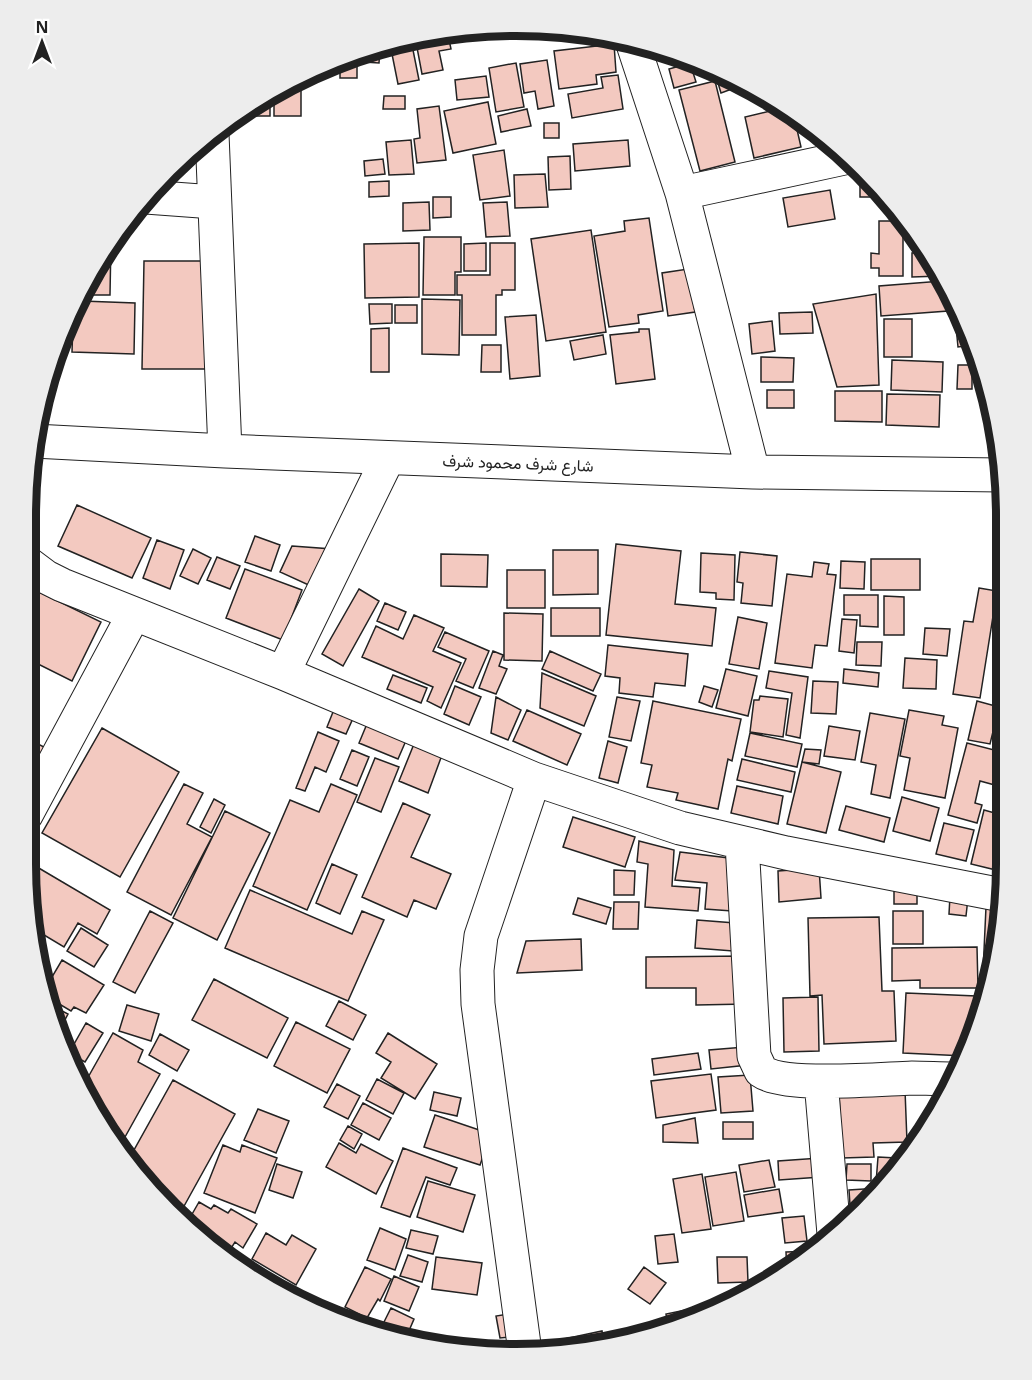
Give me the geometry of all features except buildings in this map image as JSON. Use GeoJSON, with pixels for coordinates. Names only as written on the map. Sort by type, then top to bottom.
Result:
{"type":"FeatureCollection","features":[{"type":"Feature","properties":{"kind":"street"},"geometry":{"type":"LineString","coordinates":[[635,51],[682,193],[753,472]]}},
{"type":"Feature","properties":{"kind":"street"},"geometry":{"type":"LineString","coordinates":[[212,145],[225,451]]}},
{"type":"Feature","properties":{"kind":"street"},"geometry":{"type":"LineString","coordinates":[[682,193],[838,160]]}},
{"type":"Feature","properties":{"kind":"street"},"geometry":{"type":"LineString","coordinates":[[157,198],[214,202]]}},
{"type":"Feature","properties":{"kind":"street","name":"شارع شرف محمود شرف"},"geometry":{"type":"LineString","coordinates":[[42,441],[753,472],[994,475]]}},
{"type":"Feature","properties":{"kind":"street"},"geometry":{"type":"LineString","coordinates":[[283,672],[388,458]]}},
{"type":"Feature","properties":{"kind":"street"},"geometry":{"type":"LineString","coordinates":[[36,570],[46,577],[283,672],[534,779],[680,828],[786,853],[995,894]]}},
{"type":"Feature","properties":{"kind":"street"},"geometry":{"type":"LineString","coordinates":[[36,796],[134,614]]}},
{"type":"Feature","properties":{"kind":"street"},"geometry":{"type":"LineString","coordinates":[[524,1344],[478,1004],[477,970],[481,936],[534,779]]}},
{"type":"Feature","properties":{"kind":"street"},"geometry":{"type":"LineString","coordinates":[[742,843],[754,1056],[761,1071],[773,1077],[822,1081],[945,1079]]}},
{"type":"Feature","properties":{"kind":"street"},"geometry":{"type":"LineString","coordinates":[[822,1081],[833,1224]]}}]}
